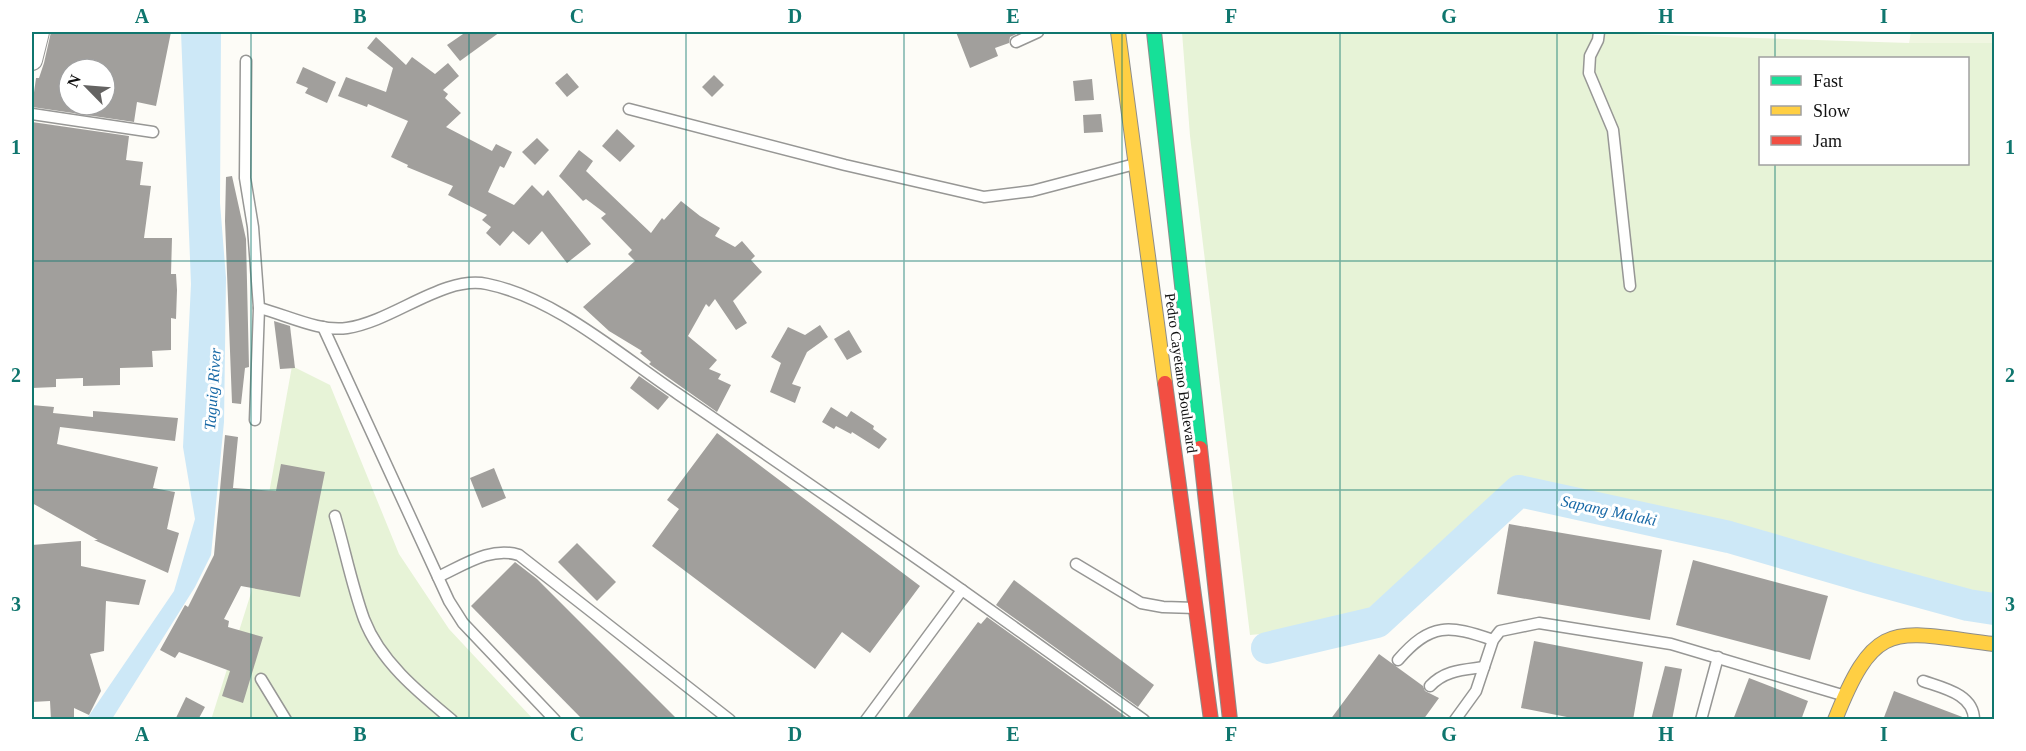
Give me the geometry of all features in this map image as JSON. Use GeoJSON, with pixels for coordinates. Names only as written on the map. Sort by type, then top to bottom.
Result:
{"type":"FeatureCollection","features":[{"type":"Feature","properties":{"kind":"main road","name":"Pedro Cayetano Boulevard"},"geometry":{"type":"LineString","coordinates":[[1118,32],[1211,720]]}},
{"type":"Feature","properties":{"kind":"main road","name":"Pedro Cayetano Boulevard"},"geometry":{"type":"LineString","coordinates":[[1154,32],[1230,720]]}},
{"type":"Feature","properties":{"kind":"main road"},"geometry":{"type":"LineString","coordinates":[[1835,720],[1861,663],[1874,646],[1889,636],[1922,633],[1995,644]]}},
{"type":"Feature","properties":{"kind":"street"},"geometry":{"type":"LineString","coordinates":[[32,60],[39,32]]}},
{"type":"Feature","properties":{"kind":"lane"},"geometry":{"type":"LineString","coordinates":[[1016,42],[1038,32]]}},
{"type":"Feature","properties":{"kind":"lane"},"geometry":{"type":"LineString","coordinates":[[1599,32],[1598,40],[1590,56],[1589,73],[1613,130],[1630,286]]}},
{"type":"Feature","properties":{"kind":"lane"},"geometry":{"type":"LineString","coordinates":[[246,61],[245,178],[253,227],[259,308],[255,420]]}},
{"type":"Feature","properties":{"kind":"lane"},"geometry":{"type":"LineString","coordinates":[[629,109],[845,165],[984,197],[1032,191],[1135,164]]}},
{"type":"Feature","properties":{"kind":"lane"},"geometry":{"type":"LineString","coordinates":[[32,114],[153,132]]}},
{"type":"Feature","properties":{"kind":"lane"},"geometry":{"type":"LineString","coordinates":[[259,308],[323,327],[347,328],[372,321],[461,282],[486,284],[553,310],[630,360],[962,590],[1144,720]]}},
{"type":"Feature","properties":{"kind":"lane"},"geometry":{"type":"LineString","coordinates":[[323,327],[438,578],[463,623],[555,720]]}},
{"type":"Feature","properties":{"kind":"lane"},"geometry":{"type":"LineString","coordinates":[[335,516],[365,621],[386,656],[414,689],[452,720]]}},
{"type":"Feature","properties":{"kind":"lane"},"geometry":{"type":"LineString","coordinates":[[438,578],[489,554],[508,551],[519,555],[730,720]]}},
{"type":"Feature","properties":{"kind":"lane"},"geometry":{"type":"LineString","coordinates":[[1076,564],[1141,603],[1163,607],[1196,608]]}},
{"type":"Feature","properties":{"kind":"lane"},"geometry":{"type":"LineString","coordinates":[[866,720],[962,590]]}},
{"type":"Feature","properties":{"kind":"lane"},"geometry":{"type":"LineString","coordinates":[[1455,720],[1476,691],[1493,640],[1500,631],[1539,623],[1671,644],[1844,696]]}},
{"type":"Feature","properties":{"kind":"lane"},"geometry":{"type":"LineString","coordinates":[[1398,660],[1425,635],[1451,627],[1493,640]]}},
{"type":"Feature","properties":{"kind":"lane"},"geometry":{"type":"LineString","coordinates":[[1701,720],[1718,657]]}},
{"type":"Feature","properties":{"kind":"lane"},"geometry":{"type":"LineString","coordinates":[[1430,686],[1438,677],[1449,672],[1484,667]]}},
{"type":"Feature","properties":{"kind":"lane"},"geometry":{"type":"LineString","coordinates":[[261,679],[286,720]]}},
{"type":"Feature","properties":{"kind":"lane"},"geometry":{"type":"LineString","coordinates":[[1923,681],[1951,690],[1965,698],[1974,713],[1974,720]]}},
{"type":"Feature","properties":{"kind":"green space"},"geometry":{"type":"Polygon","coordinates":[[[1182,32],[1570,32],[1909,43],[1994,43],[1994,598],[1864,567],[1764,531],[1514,481],[1360,616],[1315,629],[1250,635],[1190,136],[1182,32]]]}},
{"type":"Feature","properties":{"kind":"green space"},"geometry":{"type":"Polygon","coordinates":[[[1911,32],[1994,32],[1994,43],[1909,43],[1911,32]]]}},
{"type":"Feature","properties":{"kind":"green space"},"geometry":{"type":"Polygon","coordinates":[[[292,366],[330,385],[399,554],[449,629],[533,719],[211,720],[251,593],[292,366]]]}},
{"type":"Feature","properties":{"kind":"water","name":"Taguig River"},"geometry":{"type":"Polygon","coordinates":[[[181,32],[221,32],[220,203],[226,278],[224,422],[211,555],[195,587],[112,719],[86,720],[174,591],[195,519],[183,447],[191,284],[181,32]]]}},
{"type":"Feature","properties":{"kind":"building"},"geometry":{"type":"Polygon","coordinates":[[[51,32],[171,32],[156,106],[137,102],[134,122],[100,117],[117,117],[117,57],[57,57],[57,111],[32,107],[36,78],[39,78],[51,32]]]}},
{"type":"Feature","properties":{"kind":"building"},"geometry":{"type":"Polygon","coordinates":[[[466,32],[500,32],[460,61],[447,45],[466,32]]]}},
{"type":"Feature","properties":{"kind":"building"},"geometry":{"type":"Polygon","coordinates":[[[956,32],[1021,32],[1010,37],[1009,43],[995,48],[998,56],[970,68],[956,32]]]}},
{"type":"Feature","properties":{"kind":"building"},"geometry":{"type":"Polygon","coordinates":[[[376,37],[406,65],[412,57],[435,74],[448,63],[459,76],[443,90],[448,94],[445,98],[461,113],[446,127],[492,151],[496,144],[512,152],[504,168],[500,166],[488,192],[514,205],[532,185],[543,196],[548,190],[591,244],[567,263],[542,231],[529,245],[513,231],[500,246],[486,233],[491,227],[482,220],[487,215],[448,195],[453,186],[407,167],[408,165],[391,157],[408,121],[368,104],[367,107],[338,96],[346,77],[386,92],[393,68],[367,48],[376,37]]]}},
{"type":"Feature","properties":{"kind":"building"},"geometry":{"type":"Polygon","coordinates":[[[303,67],[336,82],[327,103],[305,93],[308,88],[296,83],[303,67]]]}},
{"type":"Feature","properties":{"kind":"building"},"geometry":{"type":"Polygon","coordinates":[[[567,73],[579,87],[567,97],[555,83],[567,73]]]}},
{"type":"Feature","properties":{"kind":"building"},"geometry":{"type":"Polygon","coordinates":[[[714,75],[724,85],[712,97],[702,87],[714,75]]]}},
{"type":"Feature","properties":{"kind":"building"},"geometry":{"type":"Polygon","coordinates":[[[1092,79],[1094,100],[1075,101],[1073,81],[1092,79]]]}},
{"type":"Feature","properties":{"kind":"building"},"geometry":{"type":"Polygon","coordinates":[[[1101,114],[1103,132],[1084,133],[1083,115],[1101,114]]]}},
{"type":"Feature","properties":{"kind":"building"},"geometry":{"type":"Polygon","coordinates":[[[32,122],[129,136],[126,160],[143,162],[140,185],[151,186],[144,238],[172,238],[171,274],[176,274],[177,290],[176,319],[171,318],[171,350],[152,351],[153,367],[120,368],[120,385],[83,386],[83,378],[56,379],[56,387],[32,388],[32,122]]]}},
{"type":"Feature","properties":{"kind":"building"},"geometry":{"type":"Polygon","coordinates":[[[617,129],[635,146],[620,162],[602,146],[617,129]]]}},
{"type":"Feature","properties":{"kind":"building"},"geometry":{"type":"Polygon","coordinates":[[[537,138],[549,150],[535,165],[522,152],[537,138]]]}},
{"type":"Feature","properties":{"kind":"building"},"geometry":{"type":"Polygon","coordinates":[[[579,150],[593,161],[586,171],[651,233],[662,218],[664,220],[681,201],[720,228],[715,236],[735,247],[742,241],[755,256],[751,260],[762,272],[733,301],[747,323],[736,330],[715,299],[709,307],[706,304],[688,336],[717,360],[709,369],[721,374],[718,379],[731,385],[717,412],[649,364],[651,362],[640,353],[642,351],[609,331],[583,307],[635,261],[628,254],[632,250],[601,218],[606,214],[586,199],[583,201],[559,176],[579,150]]]}},
{"type":"Feature","properties":{"kind":"building"},"geometry":{"type":"Polygon","coordinates":[[[232,176],[246,239],[249,367],[245,368],[241,404],[232,403],[225,221],[226,177],[232,176]]]}},
{"type":"Feature","properties":{"kind":"building"},"geometry":{"type":"Polygon","coordinates":[[[274,321],[290,326],[295,368],[280,369],[274,321]]]}},
{"type":"Feature","properties":{"kind":"building"},"geometry":{"type":"Polygon","coordinates":[[[820,325],[828,337],[807,352],[792,384],[801,387],[795,403],[770,392],[781,363],[771,357],[788,327],[805,335],[820,325]]]}},
{"type":"Feature","properties":{"kind":"building"},"geometry":{"type":"Polygon","coordinates":[[[849,330],[862,352],[847,360],[834,339],[849,330]]]}},
{"type":"Feature","properties":{"kind":"building"},"geometry":{"type":"Polygon","coordinates":[[[639,376],[669,397],[658,410],[630,388],[639,376]]]}},
{"type":"Feature","properties":{"kind":"building"},"geometry":{"type":"Polygon","coordinates":[[[32,405],[54,407],[53,413],[93,417],[93,411],[178,418],[175,441],[60,427],[57,444],[158,467],[153,488],[175,492],[167,529],[179,533],[168,573],[94,540],[98,540],[32,503],[32,405]]]}},
{"type":"Feature","properties":{"kind":"building"},"geometry":{"type":"Polygon","coordinates":[[[831,407],[847,417],[851,411],[874,426],[873,429],[887,439],[879,449],[852,432],[851,434],[836,426],[834,429],[822,422],[831,407]]]}},
{"type":"Feature","properties":{"kind":"building"},"geometry":{"type":"Polygon","coordinates":[[[717,433],[920,586],[870,653],[842,632],[815,669],[652,546],[679,509],[667,500],[717,433]]]}},
{"type":"Feature","properties":{"kind":"building"},"geometry":{"type":"Polygon","coordinates":[[[225,435],[238,437],[233,488],[276,491],[281,464],[325,472],[300,597],[241,586],[224,619],[229,621],[228,627],[263,637],[243,703],[222,696],[230,671],[179,652],[175,658],[160,650],[185,605],[188,607],[214,555],[225,435]]]}},
{"type":"Feature","properties":{"kind":"building"},"geometry":{"type":"Polygon","coordinates":[[[494,468],[506,498],[482,508],[470,478],[494,468]]]}},
{"type":"Feature","properties":{"kind":"building"},"geometry":{"type":"Polygon","coordinates":[[[1509,524],[1662,550],[1650,620],[1497,594],[1509,524]]]}},
{"type":"Feature","properties":{"kind":"building"},"geometry":{"type":"Polygon","coordinates":[[[81,541],[81,566],[146,580],[139,605],[106,601],[104,651],[90,654],[101,691],[89,715],[74,708],[74,720],[51,720],[50,701],[32,702],[32,545],[81,541]]]}},
{"type":"Feature","properties":{"kind":"building"},"geometry":{"type":"Polygon","coordinates":[[[577,543],[616,582],[597,601],[558,562],[577,543]]]}},
{"type":"Feature","properties":{"kind":"building"},"geometry":{"type":"Polygon","coordinates":[[[1693,560],[1828,596],[1810,660],[1676,625],[1693,560]]]}},
{"type":"Feature","properties":{"kind":"building"},"geometry":{"type":"Polygon","coordinates":[[[515,562],[537,579],[678,720],[583,720],[471,606],[515,562]]]}},
{"type":"Feature","properties":{"kind":"building"},"geometry":{"type":"Polygon","coordinates":[[[1014,580],[1154,685],[1138,707],[996,605],[1014,580]]]}},
{"type":"Feature","properties":{"kind":"building"},"geometry":{"type":"Polygon","coordinates":[[[987,617],[1129,719],[905,720],[978,622],[981,624],[987,617]]]}},
{"type":"Feature","properties":{"kind":"building"},"geometry":{"type":"Polygon","coordinates":[[[1534,641],[1643,662],[1633,720],[1582,720],[1521,708],[1534,641]]]}},
{"type":"Feature","properties":{"kind":"building"},"geometry":{"type":"Polygon","coordinates":[[[1379,654],[1423,686],[1425,691],[1439,698],[1423,720],[1330,720],[1379,654]]]}},
{"type":"Feature","properties":{"kind":"building"},"geometry":{"type":"Polygon","coordinates":[[[1665,666],[1682,669],[1672,720],[1651,720],[1665,666]]]}},
{"type":"Feature","properties":{"kind":"building"},"geometry":{"type":"Polygon","coordinates":[[[1749,678],[1808,701],[1801,720],[1733,720],[1749,678]]]}},
{"type":"Feature","properties":{"kind":"building"},"geometry":{"type":"Polygon","coordinates":[[[1894,691],[1965,718],[1965,720],[1883,720],[1894,691]]]}},
{"type":"Feature","properties":{"kind":"building"},"geometry":{"type":"Polygon","coordinates":[[[186,697],[205,707],[198,720],[175,720],[186,697]]]}},
{"type":"Feature","properties":{"kind":"waterway","name":"Sapang Malaki"},"geometry":{"type":"LineString","coordinates":[[1267,648],[1377,622],[1519,491],[1729,537],[1968,605],[1994,609]]}},
{"type":"Feature","properties":{"kind":"traffic: fast"},"geometry":{"type":"LineString","coordinates":[[1154,32],[1200,448]]}},
{"type":"Feature","properties":{"kind":"traffic: slow"},"geometry":{"type":"LineString","coordinates":[[1118,32],[1165,383]]}},
{"type":"Feature","properties":{"kind":"traffic: slow"},"geometry":{"type":"LineString","coordinates":[[1835,720],[1863,663],[1877,647],[1892,638],[1911,635],[1933,636],[1994,644]]}},
{"type":"Feature","properties":{"kind":"traffic: jam"},"geometry":{"type":"LineString","coordinates":[[1165,383],[1211,720]]}},
{"type":"Feature","properties":{"kind":"traffic: jam"},"geometry":{"type":"LineString","coordinates":[[1200,448],[1230,720]]}}]}
